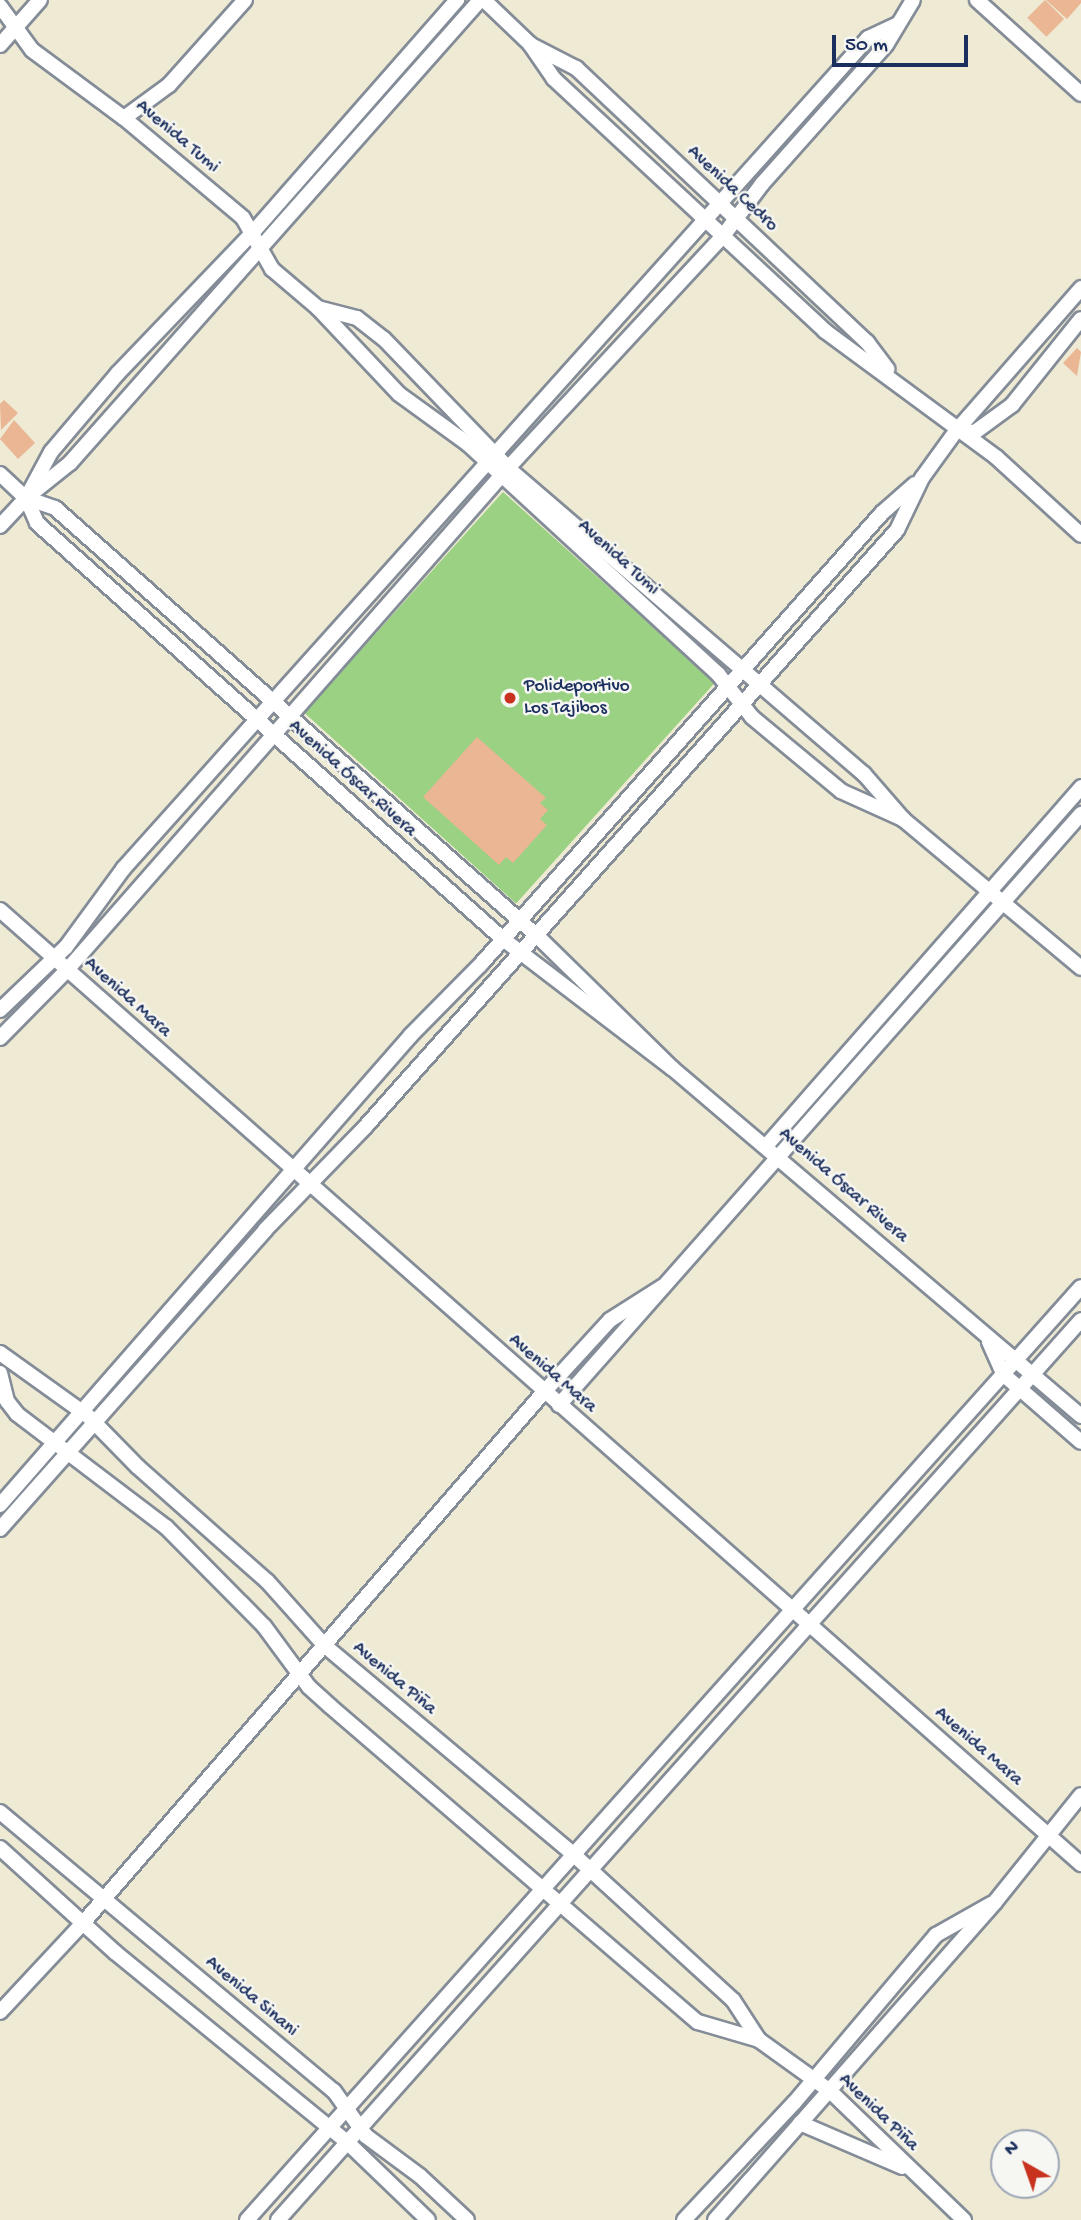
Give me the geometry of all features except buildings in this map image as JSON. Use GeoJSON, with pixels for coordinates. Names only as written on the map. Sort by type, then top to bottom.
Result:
{"type":"FeatureCollection","features":[{"type":"Feature","properties":{"kind":"street"},"geometry":{"type":"LineString","coordinates":[[0,45],[40,0]]}},
{"type":"Feature","properties":{"kind":"street"},"geometry":{"type":"LineString","coordinates":[[124,118],[169,86],[246,0]]}},
{"type":"Feature","properties":{"kind":"street"},"geometry":{"type":"LineString","coordinates":[[26,498],[51,452],[109,383],[254,231],[457,0]]}},
{"type":"Feature","properties":{"kind":"street"},"geometry":{"type":"LineString","coordinates":[[0,526],[26,498],[70,463],[482,0]]}},
{"type":"Feature","properties":{"kind":"street","name":"Avenida Cedro"},"geometry":{"type":"LineString","coordinates":[[482,0],[530,44],[554,79],[825,331],[894,378],[956,431],[996,457],[1081,535]]}},
{"type":"Feature","properties":{"kind":"street"},"geometry":{"type":"LineString","coordinates":[[0,1038],[67,970],[505,472],[723,236],[886,45],[913,0]]}},
{"type":"Feature","properties":{"kind":"street"},"geometry":{"type":"LineString","coordinates":[[977,0],[1081,94]]}},
{"type":"Feature","properties":{"kind":"street","name":"Avenida Tumi"},"geometry":{"type":"LineString","coordinates":[[4,8],[33,50],[124,118],[254,231],[261,251],[272,269],[318,308],[399,394],[490,458]]}},
{"type":"Feature","properties":{"kind":"street"},"geometry":{"type":"LineString","coordinates":[[0,1010],[54,958],[122,869],[867,38],[898,24]]}},
{"type":"Feature","properties":{"kind":"street","name":"Avenida Cedro"},"geometry":{"type":"LineString","coordinates":[[530,44],[576,68],[867,342],[894,378]]}},
{"type":"Feature","properties":{"kind":"street"},"geometry":{"type":"LineString","coordinates":[[0,1529],[897,530],[922,478],[956,431],[1081,288]]}},
{"type":"Feature","properties":{"kind":"street","name":"Avenida Tumi"},"geometry":{"type":"LineString","coordinates":[[318,308],[357,318],[384,339],[490,458],[727,685],[741,705],[841,791],[903,819]]}},
{"type":"Feature","properties":{"kind":"street"},"geometry":{"type":"LineString","coordinates":[[956,431],[975,432],[1012,405],[1081,319]]}},
{"type":"Feature","properties":{"kind":"street","name":"Avenida Tumi"},"geometry":{"type":"LineString","coordinates":[[505,472],[760,683],[864,775],[903,819],[990,888],[1081,968]]}},
{"type":"Feature","properties":{"kind":"street","name":"Avenida Óscar Rivera"},"geometry":{"type":"LineString","coordinates":[[0,474],[26,498],[37,523],[517,952],[672,1068],[1081,1416]]}},
{"type":"Feature","properties":{"kind":"street"},"geometry":{"type":"LineString","coordinates":[[0,1505],[294,1173],[411,1035],[503,939],[882,513],[922,478]]}},
{"type":"Feature","properties":{"kind":"street","name":"Avenida Óscar Rivera"},"geometry":{"type":"LineString","coordinates":[[26,498],[55,508],[536,935],[672,1068]]}},
{"type":"Feature","properties":{"kind":"street"},"geometry":{"type":"LineString","coordinates":[[559,1405],[662,1287],[771,1150],[990,888],[1081,787]]}},
{"type":"Feature","properties":{"kind":"street"},"geometry":{"type":"LineString","coordinates":[[771,1150],[1081,814]]}},
{"type":"Feature","properties":{"kind":"street","name":"Avenida Mara"},"geometry":{"type":"LineString","coordinates":[[0,910],[791,1612],[1081,1864]]}},
{"type":"Feature","properties":{"kind":"street"},"geometry":{"type":"LineString","coordinates":[[0,2012],[83,1923],[101,1897],[544,1392],[610,1320],[662,1287]]}},
{"type":"Feature","properties":{"kind":"street"},"geometry":{"type":"LineString","coordinates":[[247,2220],[1081,1287]]}},
{"type":"Feature","properties":{"kind":"street"},"geometry":{"type":"LineString","coordinates":[[278,2220],[589,1870],[810,1628],[1081,1320]]}},
{"type":"Feature","properties":{"kind":"street","name":"Avenida Óscar Rivera"},"geometry":{"type":"LineString","coordinates":[[986,1336],[1003,1374],[1081,1442]]}},
{"type":"Feature","properties":{"kind":"street","name":"Avenida Piña"},"geometry":{"type":"LineString","coordinates":[[0,1353],[82,1411],[138,1467],[267,1581],[324,1645],[573,1854],[733,2000],[759,2040]]}},
{"type":"Feature","properties":{"kind":"street","name":"Avenida Piña"},"geometry":{"type":"LineString","coordinates":[[0,1373],[7,1401],[17,1414],[166,1527],[264,1626],[330,1706],[562,1901],[698,2022],[759,2040],[830,2091],[964,2220]]}},
{"type":"Feature","properties":{"kind":"street"},"geometry":{"type":"LineString","coordinates":[[715,2220],[995,1902],[1047,1833],[1081,1795]]}},
{"type":"Feature","properties":{"kind":"street","name":"Avenida Sinani"},"geometry":{"type":"LineString","coordinates":[[0,1812],[334,2091],[359,2127],[467,2220]]}},
{"type":"Feature","properties":{"kind":"street"},"geometry":{"type":"LineString","coordinates":[[0,1847],[83,1923],[347,2142],[428,2220]]}},
{"type":"Feature","properties":{"kind":"street"},"geometry":{"type":"LineString","coordinates":[[684,2220],[814,2080],[936,1935],[953,1922],[995,1902]]}},
{"type":"Feature","properties":{"kind":"street"},"geometry":{"type":"LineString","coordinates":[[800,2123],[909,2169]]}},
{"type":"Feature","properties":{"kind":"green space","name":"Polideportivo Los Tajibos"},"geometry":{"type":"Polygon","coordinates":[[[503,492],[715,683],[516,903],[304,713],[503,492]]]}},
{"type":"Feature","properties":{"kind":"place","name":"Polideportivo Los Tajibos"},"geometry":{"type":"Point","coordinates":[510,698]}}]}
